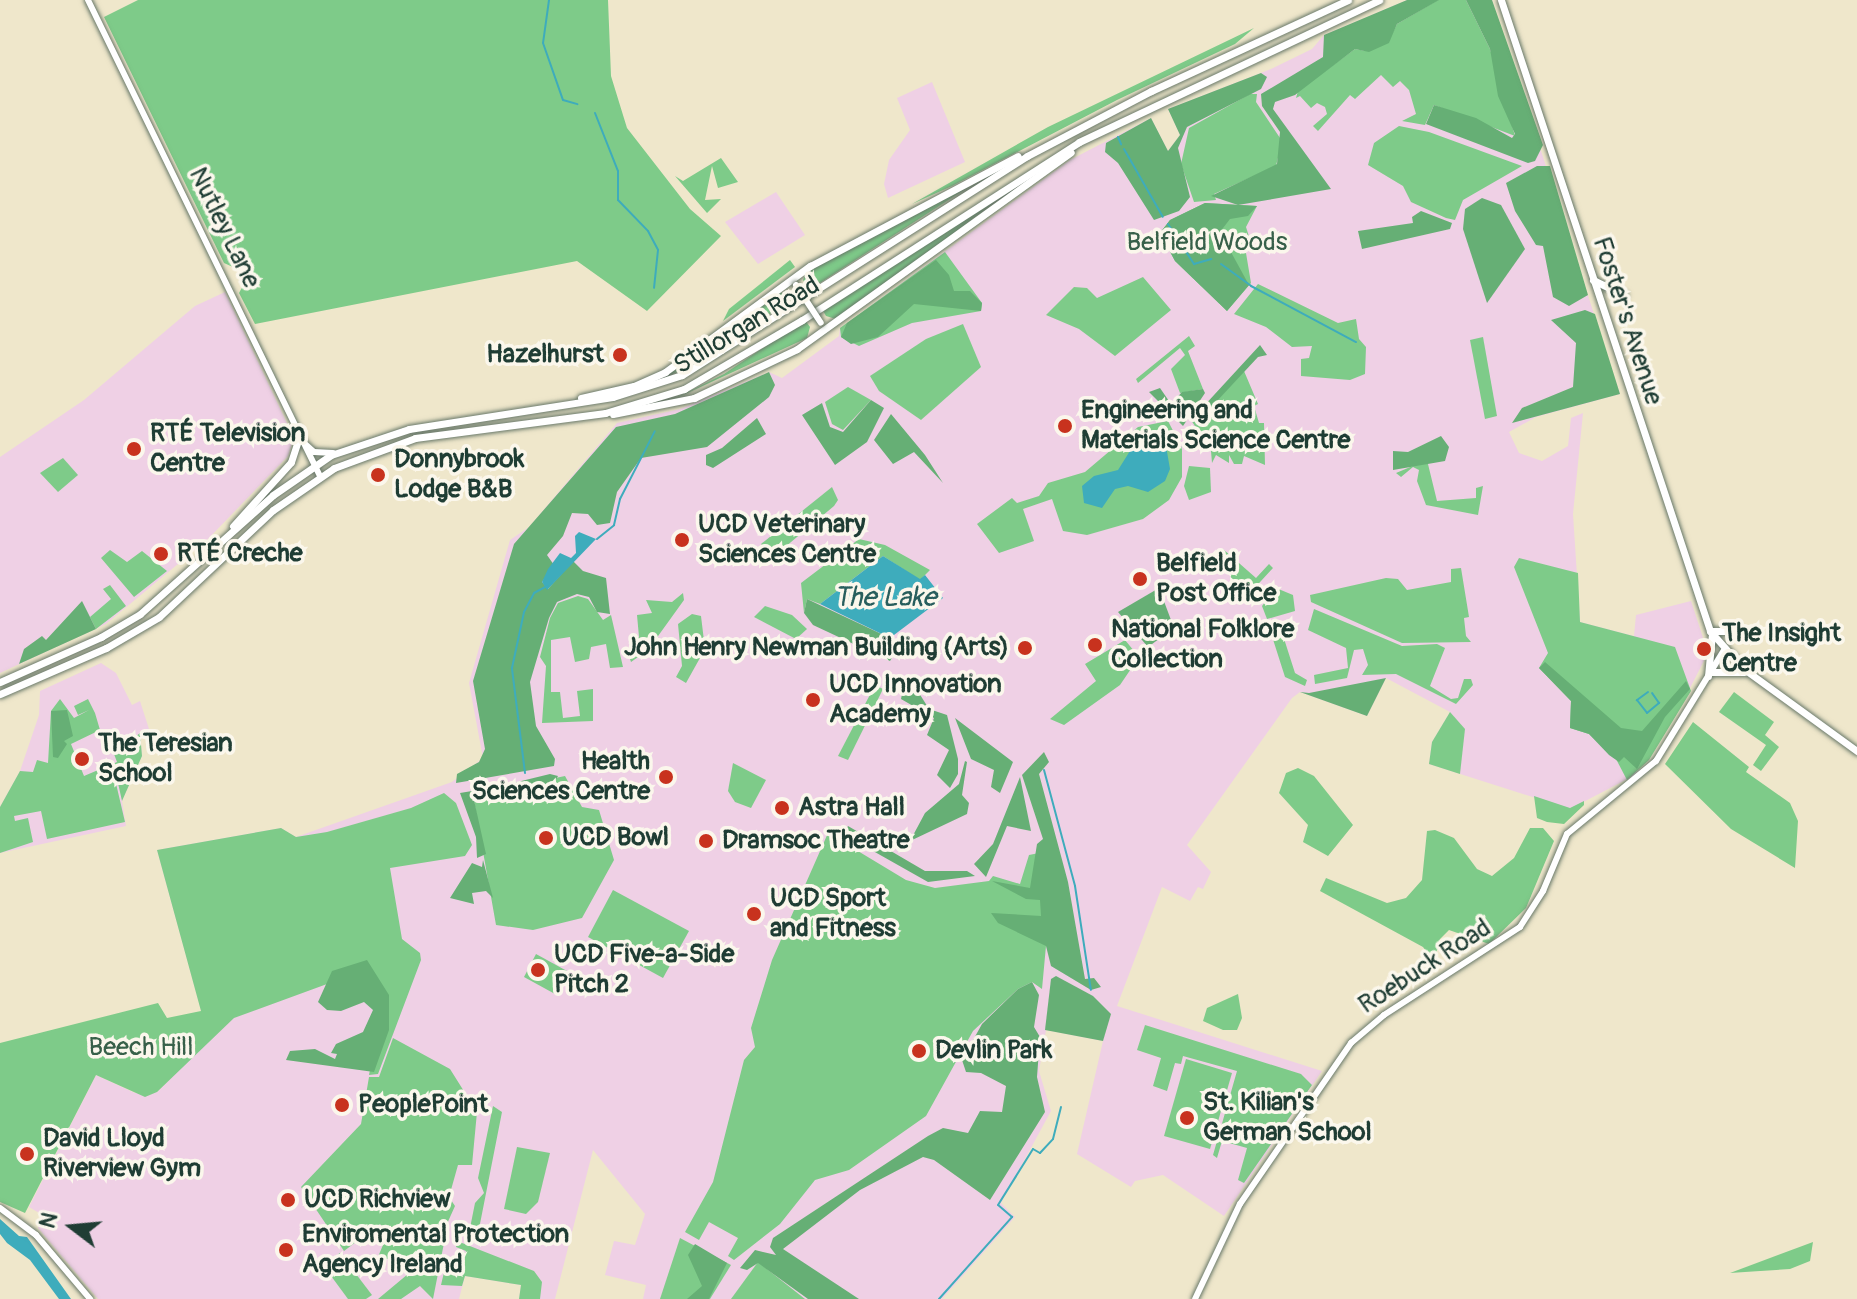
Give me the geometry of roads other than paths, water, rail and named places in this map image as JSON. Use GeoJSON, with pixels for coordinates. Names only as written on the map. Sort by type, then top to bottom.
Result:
{"type":"FeatureCollection","features":[{"type":"Feature","properties":{"kind":"main road","name":"Stillorgan Road"},"geometry":{"type":"LineString","coordinates":[[0,682],[129,621],[313,465],[337,452],[409,429],[633,393],[699,367],[989,179],[1089,123],[1348,0]]}},
{"type":"Feature","properties":{"kind":"main road","name":"Stillorgan Road"},"geometry":{"type":"LineString","coordinates":[[0,694],[106,648],[159,617],[273,510],[320,476],[359,455],[415,438],[605,413],[671,394],[720,370],[1005,185],[1113,124],[1379,0]]}},
{"type":"Feature","properties":{"kind":"main road","name":"Foster's Avenue"},"geometry":{"type":"LineString","coordinates":[[1501,0],[1711,633],[1750,674],[1857,751]]}},
{"type":"Feature","properties":{"kind":"main road"},"geometry":{"type":"LineString","coordinates":[[567,403],[634,386],[665,372],[794,281],[1089,123]]}},
{"type":"Feature","properties":{"kind":"main road"},"geometry":{"type":"LineString","coordinates":[[605,413],[622,415],[694,398],[773,363],[826,331],[1113,124]]}},
{"type":"Feature","properties":{"kind":"main road"},"geometry":{"type":"LineString","coordinates":[[1591,278],[1624,295]]}},
{"type":"Feature","properties":{"kind":"main road"},"geometry":{"type":"LineString","coordinates":[[228,535],[291,462],[299,437]]}},
{"type":"Feature","properties":{"kind":"main road"},"geometry":{"type":"LineString","coordinates":[[1737,631],[1711,633],[1709,674],[1750,674]]}},
{"type":"Feature","properties":{"kind":"street","name":"Nutley Lane"},"geometry":{"type":"LineString","coordinates":[[88,0],[272,371],[299,437],[320,476]]}},
{"type":"Feature","properties":{"kind":"street"},"geometry":{"type":"LineString","coordinates":[[794,281],[826,331]]}},
{"type":"Feature","properties":{"kind":"street"},"geometry":{"type":"LineString","coordinates":[[299,437],[313,452],[337,452]]}},
{"type":"Feature","properties":{"kind":"street","name":"Roebuck Road"},"geometry":{"type":"LineString","coordinates":[[1195,1299],[1240,1204],[1351,1043],[1371,1024],[1520,927],[1543,891],[1567,834],[1596,805],[1646,772],[1724,650]]}},
{"type":"Feature","properties":{"kind":"street"},"geometry":{"type":"LineString","coordinates":[[0,1208],[36,1235],[90,1299]]}},
{"type":"Feature","properties":{"kind":"water"},"geometry":{"type":"Polygon","coordinates":[[[1158,433],[1166,446],[1170,469],[1165,481],[1148,492],[1128,486],[1115,489],[1102,508],[1084,503],[1082,486],[1094,476],[1118,470],[1140,435],[1158,433]]]}},
{"type":"Feature","properties":{"kind":"water"},"geometry":{"type":"Polygon","coordinates":[[[579,532],[596,539],[547,590],[542,582],[548,569],[560,553],[571,558],[576,553],[575,536],[579,532]]]}},
{"type":"Feature","properties":{"kind":"water","name":"The Lake"},"geometry":{"type":"Polygon","coordinates":[[[883,556],[920,579],[925,575],[943,598],[890,638],[820,604],[883,556]]]}},
{"type":"Feature","properties":{"kind":"water"},"geometry":{"type":"Polygon","coordinates":[[[0,1219],[19,1236],[27,1237],[71,1299],[59,1299],[30,1260],[7,1243],[0,1234],[0,1219]]]}},
{"type":"Feature","properties":{"kind":"waterway"},"geometry":{"type":"LineString","coordinates":[[549,0],[543,43],[563,100],[577,104]]}},
{"type":"Feature","properties":{"kind":"waterway"},"geometry":{"type":"LineString","coordinates":[[595,113],[618,171],[618,200],[648,231],[658,250],[654,288]]}},
{"type":"Feature","properties":{"kind":"waterway"},"geometry":{"type":"LineString","coordinates":[[1118,137],[1121,144]]}},
{"type":"Feature","properties":{"kind":"waterway"},"geometry":{"type":"LineString","coordinates":[[1124,149],[1163,217]]}},
{"type":"Feature","properties":{"kind":"waterway"},"geometry":{"type":"LineString","coordinates":[[1168,224],[1194,264],[1211,259]]}},
{"type":"Feature","properties":{"kind":"waterway"},"geometry":{"type":"LineString","coordinates":[[1221,264],[1251,286],[1356,342]]}},
{"type":"Feature","properties":{"kind":"waterway"},"geometry":{"type":"LineString","coordinates":[[597,539],[614,525],[620,499],[655,431]]}},
{"type":"Feature","properties":{"kind":"waterway"},"geometry":{"type":"LineString","coordinates":[[525,773],[512,668],[524,612],[534,593],[547,586]]}},
{"type":"Feature","properties":{"kind":"waterway"},"geometry":{"type":"LineString","coordinates":[[1648,692],[1637,700],[1647,713],[1659,703],[1652,693]]}},
{"type":"Feature","properties":{"kind":"waterway"},"geometry":{"type":"LineString","coordinates":[[1044,770],[1075,886],[1091,990]]}},
{"type":"Feature","properties":{"kind":"waterway"},"geometry":{"type":"LineString","coordinates":[[939,1299],[1012,1217],[998,1205],[1033,1149],[1040,1153],[1053,1139],[1061,1107]]}},
{"type":"Feature","properties":{"kind":"place","name":"Hazelhurst"},"geometry":{"type":"Point","coordinates":[620,355]}},
{"type":"Feature","properties":{"kind":"place","name":"Engineering and Materials Science Centre"},"geometry":{"type":"Point","coordinates":[1065,426]}},
{"type":"Feature","properties":{"kind":"place","name":"RTÉ Television Centre"},"geometry":{"type":"Point","coordinates":[134,449]}},
{"type":"Feature","properties":{"kind":"place","name":"Donnybrook Lodge B&B"},"geometry":{"type":"Point","coordinates":[378,475]}},
{"type":"Feature","properties":{"kind":"place","name":"UCD Veterinary Sciences Centre"},"geometry":{"type":"Point","coordinates":[682,540]}},
{"type":"Feature","properties":{"kind":"place","name":"RTÉ Creche"},"geometry":{"type":"Point","coordinates":[161,554]}},
{"type":"Feature","properties":{"kind":"place","name":"Belfield Post Office"},"geometry":{"type":"Point","coordinates":[1140,579]}},
{"type":"Feature","properties":{"kind":"place","name":"National Folklore Collection"},"geometry":{"type":"Point","coordinates":[1095,645]}},
{"type":"Feature","properties":{"kind":"place","name":"John Henry Newman Building (Arts)"},"geometry":{"type":"Point","coordinates":[1025,648]}},
{"type":"Feature","properties":{"kind":"place","name":"The Insight Centre"},"geometry":{"type":"Point","coordinates":[1704,649]}},
{"type":"Feature","properties":{"kind":"place","name":"UCD Innovation Academy"},"geometry":{"type":"Point","coordinates":[813,700]}},
{"type":"Feature","properties":{"kind":"place","name":"The Teresian School"},"geometry":{"type":"Point","coordinates":[82,759]}},
{"type":"Feature","properties":{"kind":"place","name":"Health Sciences Centre"},"geometry":{"type":"Point","coordinates":[666,777]}},
{"type":"Feature","properties":{"kind":"place","name":"Astra Hall"},"geometry":{"type":"Point","coordinates":[782,808]}},
{"type":"Feature","properties":{"kind":"place","name":"UCD Bowl"},"geometry":{"type":"Point","coordinates":[546,838]}},
{"type":"Feature","properties":{"kind":"place","name":"Dramsoc Theatre"},"geometry":{"type":"Point","coordinates":[706,841]}},
{"type":"Feature","properties":{"kind":"place","name":"UCD Sport and Fitness"},"geometry":{"type":"Point","coordinates":[754,914]}},
{"type":"Feature","properties":{"kind":"place","name":"UCD Five-a-Side Pitch 2"},"geometry":{"type":"Point","coordinates":[538,970]}},
{"type":"Feature","properties":{"kind":"place","name":"Devlin Park"},"geometry":{"type":"Point","coordinates":[919,1051]}},
{"type":"Feature","properties":{"kind":"place","name":"PeoplePoint"},"geometry":{"type":"Point","coordinates":[342,1105]}},
{"type":"Feature","properties":{"kind":"place","name":"St. Kilian's German School"},"geometry":{"type":"Point","coordinates":[1187,1118]}},
{"type":"Feature","properties":{"kind":"place","name":"David Lloyd Riverview Gym"},"geometry":{"type":"Point","coordinates":[27,1154]}},
{"type":"Feature","properties":{"kind":"place","name":"UCD Richview"},"geometry":{"type":"Point","coordinates":[288,1200]}},
{"type":"Feature","properties":{"kind":"place","name":"Enviromental Protection Agency Ireland"},"geometry":{"type":"Point","coordinates":[286,1250]}},
{"type":"Feature","properties":{"kind":"park label","name":"Belfield Woods"},"geometry":{"type":"Point","coordinates":[1207,243]}},
{"type":"Feature","properties":{"kind":"park label","name":"Beech Hill"},"geometry":{"type":"Point","coordinates":[141,1048]}}]}
